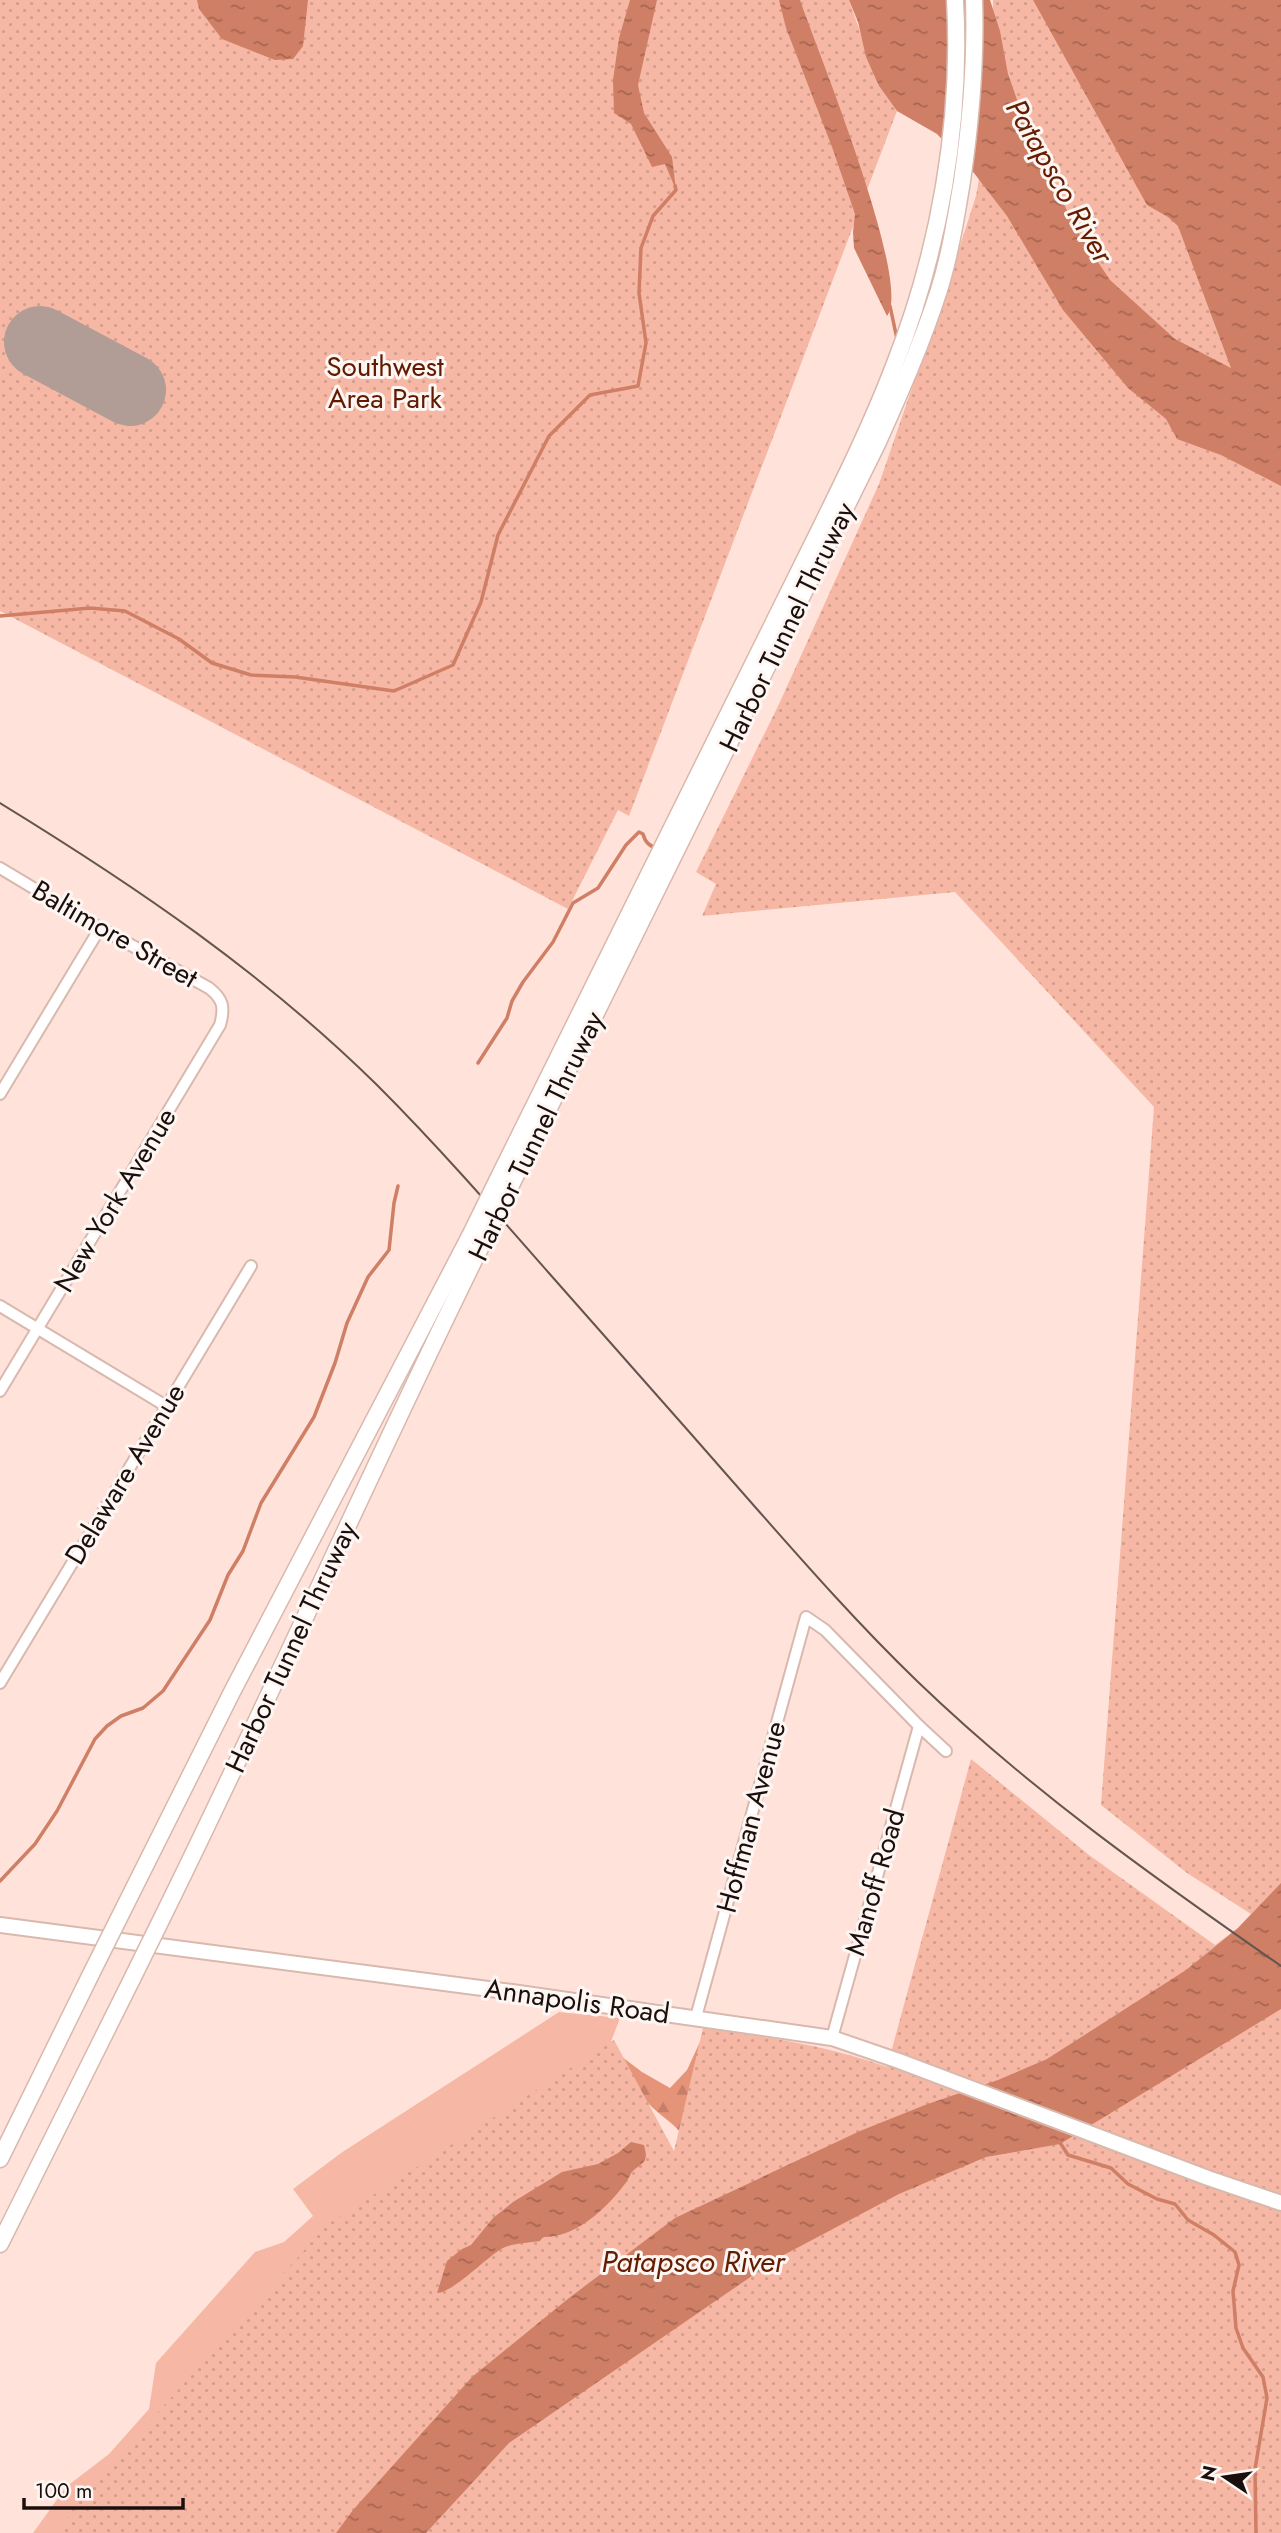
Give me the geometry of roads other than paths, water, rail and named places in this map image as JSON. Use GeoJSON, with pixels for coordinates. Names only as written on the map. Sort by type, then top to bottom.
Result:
{"type":"FeatureCollection","features":[{"type":"Feature","properties":{"kind":"highway","name":"Harbor Tunnel Thruway"},"geometry":{"type":"LineString","coordinates":[[627,936],[845,478],[899,353],[926,269],[947,166],[954,93],[955,0]]}},
{"type":"Feature","properties":{"kind":"highway","name":"Harbor Tunnel Thruway"},"geometry":{"type":"LineString","coordinates":[[0,2159],[232,1692],[475,1242],[877,444],[912,367],[940,288],[956,217],[971,117],[974,0]]}},
{"type":"Feature","properties":{"kind":"highway","name":"Harbor Tunnel Thruway"},"geometry":{"type":"LineString","coordinates":[[0,2244],[254,1730],[386,1444],[475,1242]]}},
{"type":"Feature","properties":{"kind":"main road","name":"Annapolis Road"},"geometry":{"type":"LineString","coordinates":[[0,1926],[696,2017],[832,2038],[1281,2203]]}},
{"type":"Feature","properties":{"kind":"street","name":"Baltimore Street"},"geometry":{"type":"LineString","coordinates":[[0,868],[100,928],[209,988],[221,999],[223,1006]]}},
{"type":"Feature","properties":{"kind":"street"},"geometry":{"type":"LineString","coordinates":[[0,1094],[100,928]]}},
{"type":"Feature","properties":{"kind":"street","name":"New York Avenue"},"geometry":{"type":"LineString","coordinates":[[0,1391],[219,1025],[223,1006]]}},
{"type":"Feature","properties":{"kind":"street","name":"Delaware Avenue"},"geometry":{"type":"LineString","coordinates":[[0,1683],[251,1266]]}},
{"type":"Feature","properties":{"kind":"street"},"geometry":{"type":"LineString","coordinates":[[0,1306],[166,1406]]}},
{"type":"Feature","properties":{"kind":"street","name":"Hoffman Avenue"},"geometry":{"type":"LineString","coordinates":[[696,2017],[806,1617],[825,1630],[919,1726]]}},
{"type":"Feature","properties":{"kind":"street"},"geometry":{"type":"LineString","coordinates":[[919,1726],[946,1751]]}},
{"type":"Feature","properties":{"kind":"street","name":"Manoff Road"},"geometry":{"type":"LineString","coordinates":[[832,2038],[919,1726]]}},
{"type":"Feature","properties":{"kind":"water"},"geometry":{"type":"Polygon","coordinates":[[[197,0],[308,0],[303,46],[293,59],[275,60],[222,39],[199,9],[197,0]]]}},
{"type":"Feature","properties":{"kind":"water"},"geometry":{"type":"Polygon","coordinates":[[[630,0],[657,0],[638,85],[644,113],[672,157],[676,190],[665,164],[652,167],[631,124],[614,113],[613,80],[619,38],[630,0]]]}},
{"type":"Feature","properties":{"kind":"water"},"geometry":{"type":"Polygon","coordinates":[[[779,0],[800,0],[859,163],[887,259],[891,295],[887,316],[854,248],[855,214],[786,28],[779,0]]]}},
{"type":"Feature","properties":{"kind":"water"},"geometry":{"type":"Polygon","coordinates":[[[849,0],[990,0],[1000,31],[1008,74],[1027,128],[1076,229],[1110,280],[1175,339],[1231,368],[1178,226],[1147,205],[1033,0],[1281,0],[1281,486],[1221,455],[1177,439],[1166,419],[1128,388],[1063,310],[1007,216],[974,173],[937,134],[897,111],[879,86],[866,57],[858,22],[849,0]]]}},
{"type":"Feature","properties":{"kind":"water","name":"Patapsco River"},"geometry":{"type":"Polygon","coordinates":[[[1281,1883],[1281,2009],[1060,2144],[986,2157],[899,2194],[778,2258],[509,2443],[426,2533],[336,2533],[353,2510],[472,2377],[569,2298],[675,2218],[860,2131],[1047,2059],[1186,1970],[1238,1928],[1281,1883]]]}},
{"type":"Feature","properties":{"kind":"water"},"geometry":{"type":"Polygon","coordinates":[[[631,2142],[644,2145],[645,2160],[608,2203],[589,2220],[567,2233],[505,2247],[451,2288],[437,2293],[447,2261],[471,2245],[493,2218],[513,2202],[562,2172],[598,2164],[631,2142]]]}},
{"type":"Feature","properties":{"kind":"waterway"},"geometry":{"type":"LineString","coordinates":[[0,616],[90,608],[125,611],[179,639],[212,663],[251,675],[295,677],[394,691],[453,665],[481,602],[498,535],[549,436],[590,395],[638,386],[646,343],[639,293],[641,248],[653,216],[676,190],[675,186]]}},
{"type":"Feature","properties":{"kind":"waterway"},"geometry":{"type":"LineString","coordinates":[[890,306],[897,339]]}},
{"type":"Feature","properties":{"kind":"waterway"},"geometry":{"type":"LineString","coordinates":[[478,1063],[507,1018],[512,1001],[523,982],[553,942],[573,903],[598,888],[626,845],[639,832],[648,844],[658,848]]}},
{"type":"Feature","properties":{"kind":"waterway"},"geometry":{"type":"LineString","coordinates":[[0,1881],[35,1844],[57,1811],[95,1739],[121,1716],[143,1708],[163,1691],[210,1620],[228,1575],[243,1551],[261,1503],[314,1417],[347,1323],[368,1277],[389,1250],[398,1186]]}},
{"type":"Feature","properties":{"kind":"waterway"},"geometry":{"type":"LineString","coordinates":[[1059,2141],[1068,2155],[1111,2168],[1128,2184],[1157,2199],[1175,2204],[1188,2220],[1214,2235],[1235,2252],[1239,2265],[1233,2291],[1236,2328],[1243,2348],[1263,2377],[1267,2398],[1255,2469],[1256,2533]]}},
{"type":"Feature","properties":{"kind":"tram line"},"geometry":{"type":"LineString","coordinates":[[0,803],[101,867],[197,933],[289,1005],[333,1044],[377,1085],[443,1154],[815,1574],[917,1681],[1003,1759],[1093,1831],[1281,1966]]}},
{"type":"Feature","properties":{"kind":"park label","name":"Southwest Area Park"},"geometry":{"type":"Point","coordinates":[385,382]}}]}
